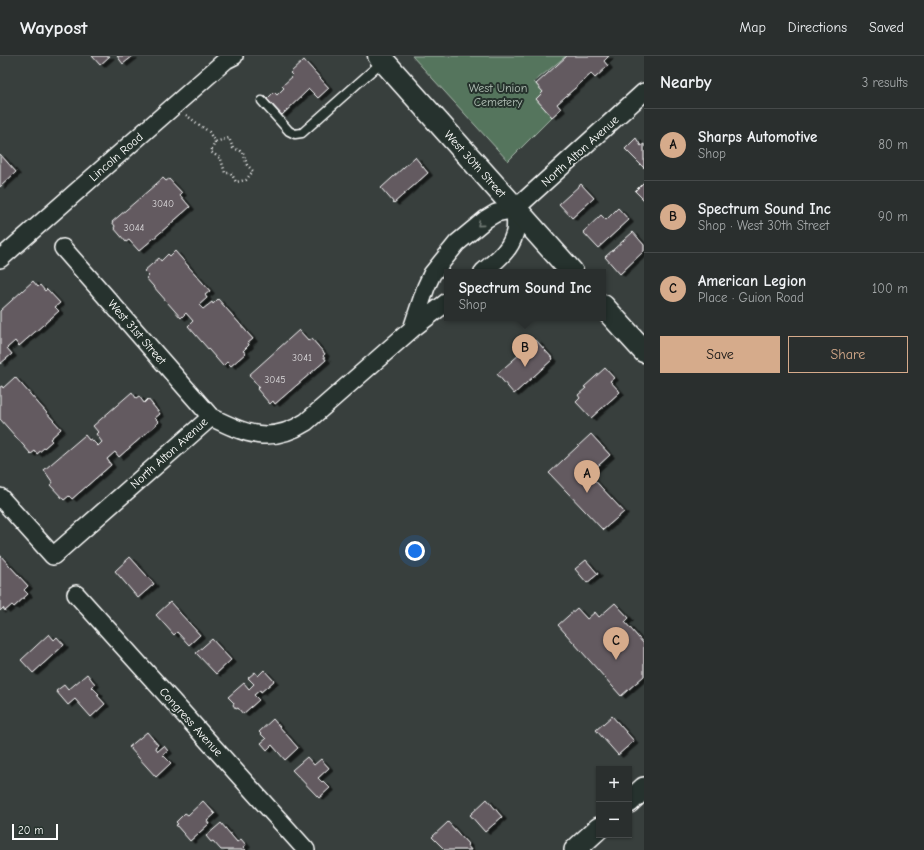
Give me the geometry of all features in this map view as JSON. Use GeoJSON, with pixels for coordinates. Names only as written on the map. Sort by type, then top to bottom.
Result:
{"type":"FeatureCollection","features":[{"type":"Feature","properties":{"kind":"main road","name":"West 30th Street"},"geometry":{"type":"LineString","coordinates":[[381,58],[569,269]]}},
{"type":"Feature","properties":{"kind":"main road"},"geometry":{"type":"LineString","coordinates":[[606,309],[644,351]]}},
{"type":"Feature","properties":{"kind":"street","name":"Lincoln Road"},"geometry":{"type":"LineString","coordinates":[[0,259],[226,60],[234,56]]}},
{"type":"Feature","properties":{"kind":"street","name":"North Alton Avenue"},"geometry":{"type":"LineString","coordinates":[[412,329],[429,280],[440,263],[457,243],[486,219],[496,213],[515,210],[644,92]]}},
{"type":"Feature","properties":{"kind":"street"},"geometry":{"type":"LineString","coordinates":[[486,269],[504,253],[511,243],[515,234],[515,210]]}},
{"type":"Feature","properties":{"kind":"street","name":"West 31st Street"},"geometry":{"type":"LineString","coordinates":[[63,248],[211,417]]}},
{"type":"Feature","properties":{"kind":"street","name":"North Alton Avenue"},"geometry":{"type":"LineString","coordinates":[[0,498],[53,556],[211,417],[244,432],[257,435],[270,436],[295,429],[306,422],[412,329],[444,304]]}},
{"type":"Feature","properties":{"kind":"street","name":"Congress Avenue"},"geometry":{"type":"LineString","coordinates":[[76,594],[306,850]]}},
{"type":"Feature","properties":{"kind":"street"},"geometry":{"type":"LineString","coordinates":[[632,799],[644,788]]}},
{"type":"Feature","properties":{"kind":"street"},"geometry":{"type":"LineString","coordinates":[[575,850],[596,831]]}},
{"type":"Feature","properties":{"kind":"lane"},"geometry":{"type":"LineString","coordinates":[[262,101],[289,131],[296,134],[302,133],[381,58]]}},
{"type":"Feature","properties":{"kind":"path"},"geometry":{"type":"LineString","coordinates":[[174,106],[209,132],[215,142]]}},
{"type":"Feature","properties":{"kind":"path"},"geometry":{"type":"LineString","coordinates":[[229,138],[233,148],[243,152],[247,165],[253,171],[246,180],[236,182],[231,173],[225,173],[221,159],[211,152],[215,142],[229,138]]}},
{"type":"Feature","properties":{"kind":"green space","name":"West Union Cemetery"},"geometry":{"type":"Polygon","coordinates":[[[412,56],[566,56],[534,82],[543,92],[536,99],[552,117],[508,161],[412,56]]]}},
{"type":"Feature","properties":{"kind":"building"},"geometry":{"type":"Polygon","coordinates":[[[92,56],[110,56],[100,65],[92,56]]]}},
{"type":"Feature","properties":{"kind":"building"},"geometry":{"type":"Polygon","coordinates":[[[117,56],[133,56],[123,64],[117,56]]]}},
{"type":"Feature","properties":{"kind":"building"},"geometry":{"type":"Polygon","coordinates":[[[567,56],[609,56],[604,61],[608,66],[595,78],[591,74],[557,104],[561,109],[552,117],[536,99],[543,92],[536,84],[567,56]]]}},
{"type":"Feature","properties":{"kind":"building"},"geometry":{"type":"Polygon","coordinates":[[[304,60],[329,88],[318,98],[309,89],[282,115],[267,99],[274,92],[277,95],[284,88],[282,86],[293,76],[290,73],[304,60]]]}},
{"type":"Feature","properties":{"kind":"building"},"geometry":{"type":"Polygon","coordinates":[[[636,138],[641,146],[644,144],[644,168],[625,149],[636,138]]]}},
{"type":"Feature","properties":{"kind":"building"},"geometry":{"type":"Polygon","coordinates":[[[0,154],[16,172],[0,187],[0,154]]]}},
{"type":"Feature","properties":{"kind":"building"},"geometry":{"type":"Polygon","coordinates":[[[415,157],[428,173],[394,203],[381,188],[415,157]]]}},
{"type":"Feature","properties":{"kind":"building"},"geometry":{"type":"Polygon","coordinates":[[[163,178],[166,181],[169,179],[182,193],[180,195],[190,207],[139,251],[129,240],[126,242],[114,228],[115,226],[112,222],[163,178]]]}},
{"type":"Feature","properties":{"kind":"building"},"geometry":{"type":"Polygon","coordinates":[[[644,182],[644,200],[635,191],[644,182]]]}},
{"type":"Feature","properties":{"kind":"building"},"geometry":{"type":"Polygon","coordinates":[[[581,184],[594,198],[572,218],[559,204],[581,184]]]}},
{"type":"Feature","properties":{"kind":"building"},"geometry":{"type":"Polygon","coordinates":[[[618,208],[629,220],[598,248],[583,232],[601,215],[606,220],[618,208]]]}},
{"type":"Feature","properties":{"kind":"building"},"geometry":{"type":"Polygon","coordinates":[[[633,232],[644,245],[644,251],[620,274],[605,257],[633,232]]]}},
{"type":"Feature","properties":{"kind":"building"},"geometry":{"type":"Polygon","coordinates":[[[175,251],[210,291],[205,295],[207,298],[199,305],[203,309],[212,302],[213,304],[218,299],[253,339],[248,343],[249,345],[243,351],[246,353],[231,366],[227,362],[223,366],[188,326],[193,321],[186,313],[181,318],[146,278],[149,276],[144,271],[159,258],[161,261],[168,254],[170,256],[175,251]]]}},
{"type":"Feature","properties":{"kind":"building"},"geometry":{"type":"Polygon","coordinates":[[[33,281],[38,287],[40,285],[45,291],[47,289],[60,303],[55,307],[59,311],[19,346],[15,341],[7,348],[12,354],[0,364],[0,311],[33,281]]]}},
{"type":"Feature","properties":{"kind":"building"},"geometry":{"type":"Polygon","coordinates":[[[299,330],[309,341],[312,339],[325,354],[323,356],[326,360],[275,404],[273,401],[270,404],[257,389],[259,387],[249,375],[299,330]]]}},
{"type":"Feature","properties":{"kind":"building"},"geometry":{"type":"Polygon","coordinates":[[[536,340],[553,359],[514,394],[497,374],[536,340]]]}},
{"type":"Feature","properties":{"kind":"building"},"geometry":{"type":"Polygon","coordinates":[[[605,368],[614,378],[610,381],[620,392],[591,418],[576,402],[580,398],[578,395],[586,388],[584,387],[605,368]]]}},
{"type":"Feature","properties":{"kind":"building"},"geometry":{"type":"Polygon","coordinates":[[[15,377],[61,429],[50,439],[52,441],[37,454],[35,451],[31,454],[0,419],[0,387],[2,386],[3,388],[15,377]]]}},
{"type":"Feature","properties":{"kind":"building"},"geometry":{"type":"Polygon","coordinates":[[[132,392],[136,398],[139,396],[144,403],[148,399],[160,414],[155,418],[159,422],[119,457],[115,452],[107,459],[111,465],[72,499],[69,496],[64,500],[50,485],[53,483],[44,470],[85,435],[89,440],[91,439],[98,446],[102,442],[96,434],[98,432],[93,426],[132,392]]]}},
{"type":"Feature","properties":{"kind":"building"},"geometry":{"type":"Polygon","coordinates":[[[591,434],[610,455],[589,474],[624,512],[603,530],[549,473],[591,434]]]}},
{"type":"Feature","properties":{"kind":"building"},"geometry":{"type":"Polygon","coordinates":[[[0,555],[28,586],[24,590],[28,594],[14,607],[12,605],[5,611],[3,608],[0,611],[0,555]]]}},
{"type":"Feature","properties":{"kind":"building"},"geometry":{"type":"Polygon","coordinates":[[[130,557],[154,584],[138,598],[115,571],[130,557]]]}},
{"type":"Feature","properties":{"kind":"building"},"geometry":{"type":"Polygon","coordinates":[[[586,560],[598,574],[587,583],[575,569],[586,560]]]}},
{"type":"Feature","properties":{"kind":"building"},"geometry":{"type":"Polygon","coordinates":[[[170,602],[200,635],[189,645],[177,632],[174,635],[156,615],[170,602]]]}},
{"type":"Feature","properties":{"kind":"building"},"geometry":{"type":"Polygon","coordinates":[[[615,603],[629,618],[625,622],[644,644],[644,676],[621,696],[558,625],[577,608],[587,619],[595,612],[599,617],[615,603]]]}},
{"type":"Feature","properties":{"kind":"building"},"geometry":{"type":"Polygon","coordinates":[[[49,634],[54,640],[57,637],[64,645],[33,673],[21,660],[49,634]]]}},
{"type":"Feature","properties":{"kind":"building"},"geometry":{"type":"Polygon","coordinates":[[[212,639],[231,660],[216,674],[196,653],[212,639]]]}},
{"type":"Feature","properties":{"kind":"building"},"geometry":{"type":"Polygon","coordinates":[[[264,670],[274,681],[261,692],[260,690],[254,695],[259,700],[243,714],[238,708],[236,709],[233,705],[234,703],[228,697],[244,683],[249,689],[254,684],[248,678],[255,672],[258,676],[264,670]]]}},
{"type":"Feature","properties":{"kind":"building"},"geometry":{"type":"Polygon","coordinates":[[[87,674],[95,684],[92,687],[99,694],[97,695],[105,704],[91,717],[75,699],[68,705],[56,691],[64,685],[68,690],[87,674]]]}},
{"type":"Feature","properties":{"kind":"building"},"geometry":{"type":"Polygon","coordinates":[[[612,716],[634,741],[618,755],[596,730],[612,716]]]}},
{"type":"Feature","properties":{"kind":"building"},"geometry":{"type":"Polygon","coordinates":[[[273,719],[298,748],[285,760],[272,745],[267,750],[261,743],[266,739],[259,732],[273,719]]]}},
{"type":"Feature","properties":{"kind":"building"},"geometry":{"type":"Polygon","coordinates":[[[147,732],[158,745],[155,747],[158,751],[164,746],[168,751],[163,755],[171,763],[156,777],[129,747],[147,732]]]}},
{"type":"Feature","properties":{"kind":"building"},"geometry":{"type":"Polygon","coordinates":[[[307,757],[314,765],[321,759],[329,768],[318,778],[330,788],[319,798],[292,770],[307,757]]]}},
{"type":"Feature","properties":{"kind":"building"},"geometry":{"type":"Polygon","coordinates":[[[487,799],[502,817],[485,832],[470,815],[487,799]]]}},
{"type":"Feature","properties":{"kind":"building"},"geometry":{"type":"Polygon","coordinates":[[[203,801],[215,814],[207,821],[209,824],[190,841],[176,825],[178,824],[176,822],[185,813],[188,815],[203,801]]]}},
{"type":"Feature","properties":{"kind":"building"},"geometry":{"type":"Polygon","coordinates":[[[448,822],[468,844],[467,845],[471,850],[445,850],[432,837],[448,822]]]}},
{"type":"Feature","properties":{"kind":"building"},"geometry":{"type":"Polygon","coordinates":[[[221,823],[237,842],[241,839],[246,845],[243,847],[246,850],[221,850],[213,841],[211,842],[206,836],[221,823]]]}},
{"type":"Feature","properties":{"kind":"place","name":"Spectrum Sound Inc"},"geometry":{"type":"Point","coordinates":[525,367]}},
{"type":"Feature","properties":{"kind":"place","name":"Sharps Automotive"},"geometry":{"type":"Point","coordinates":[587,493]}},
{"type":"Feature","properties":{"kind":"place","name":"American Legion"},"geometry":{"type":"Point","coordinates":[616,660]}}]}
